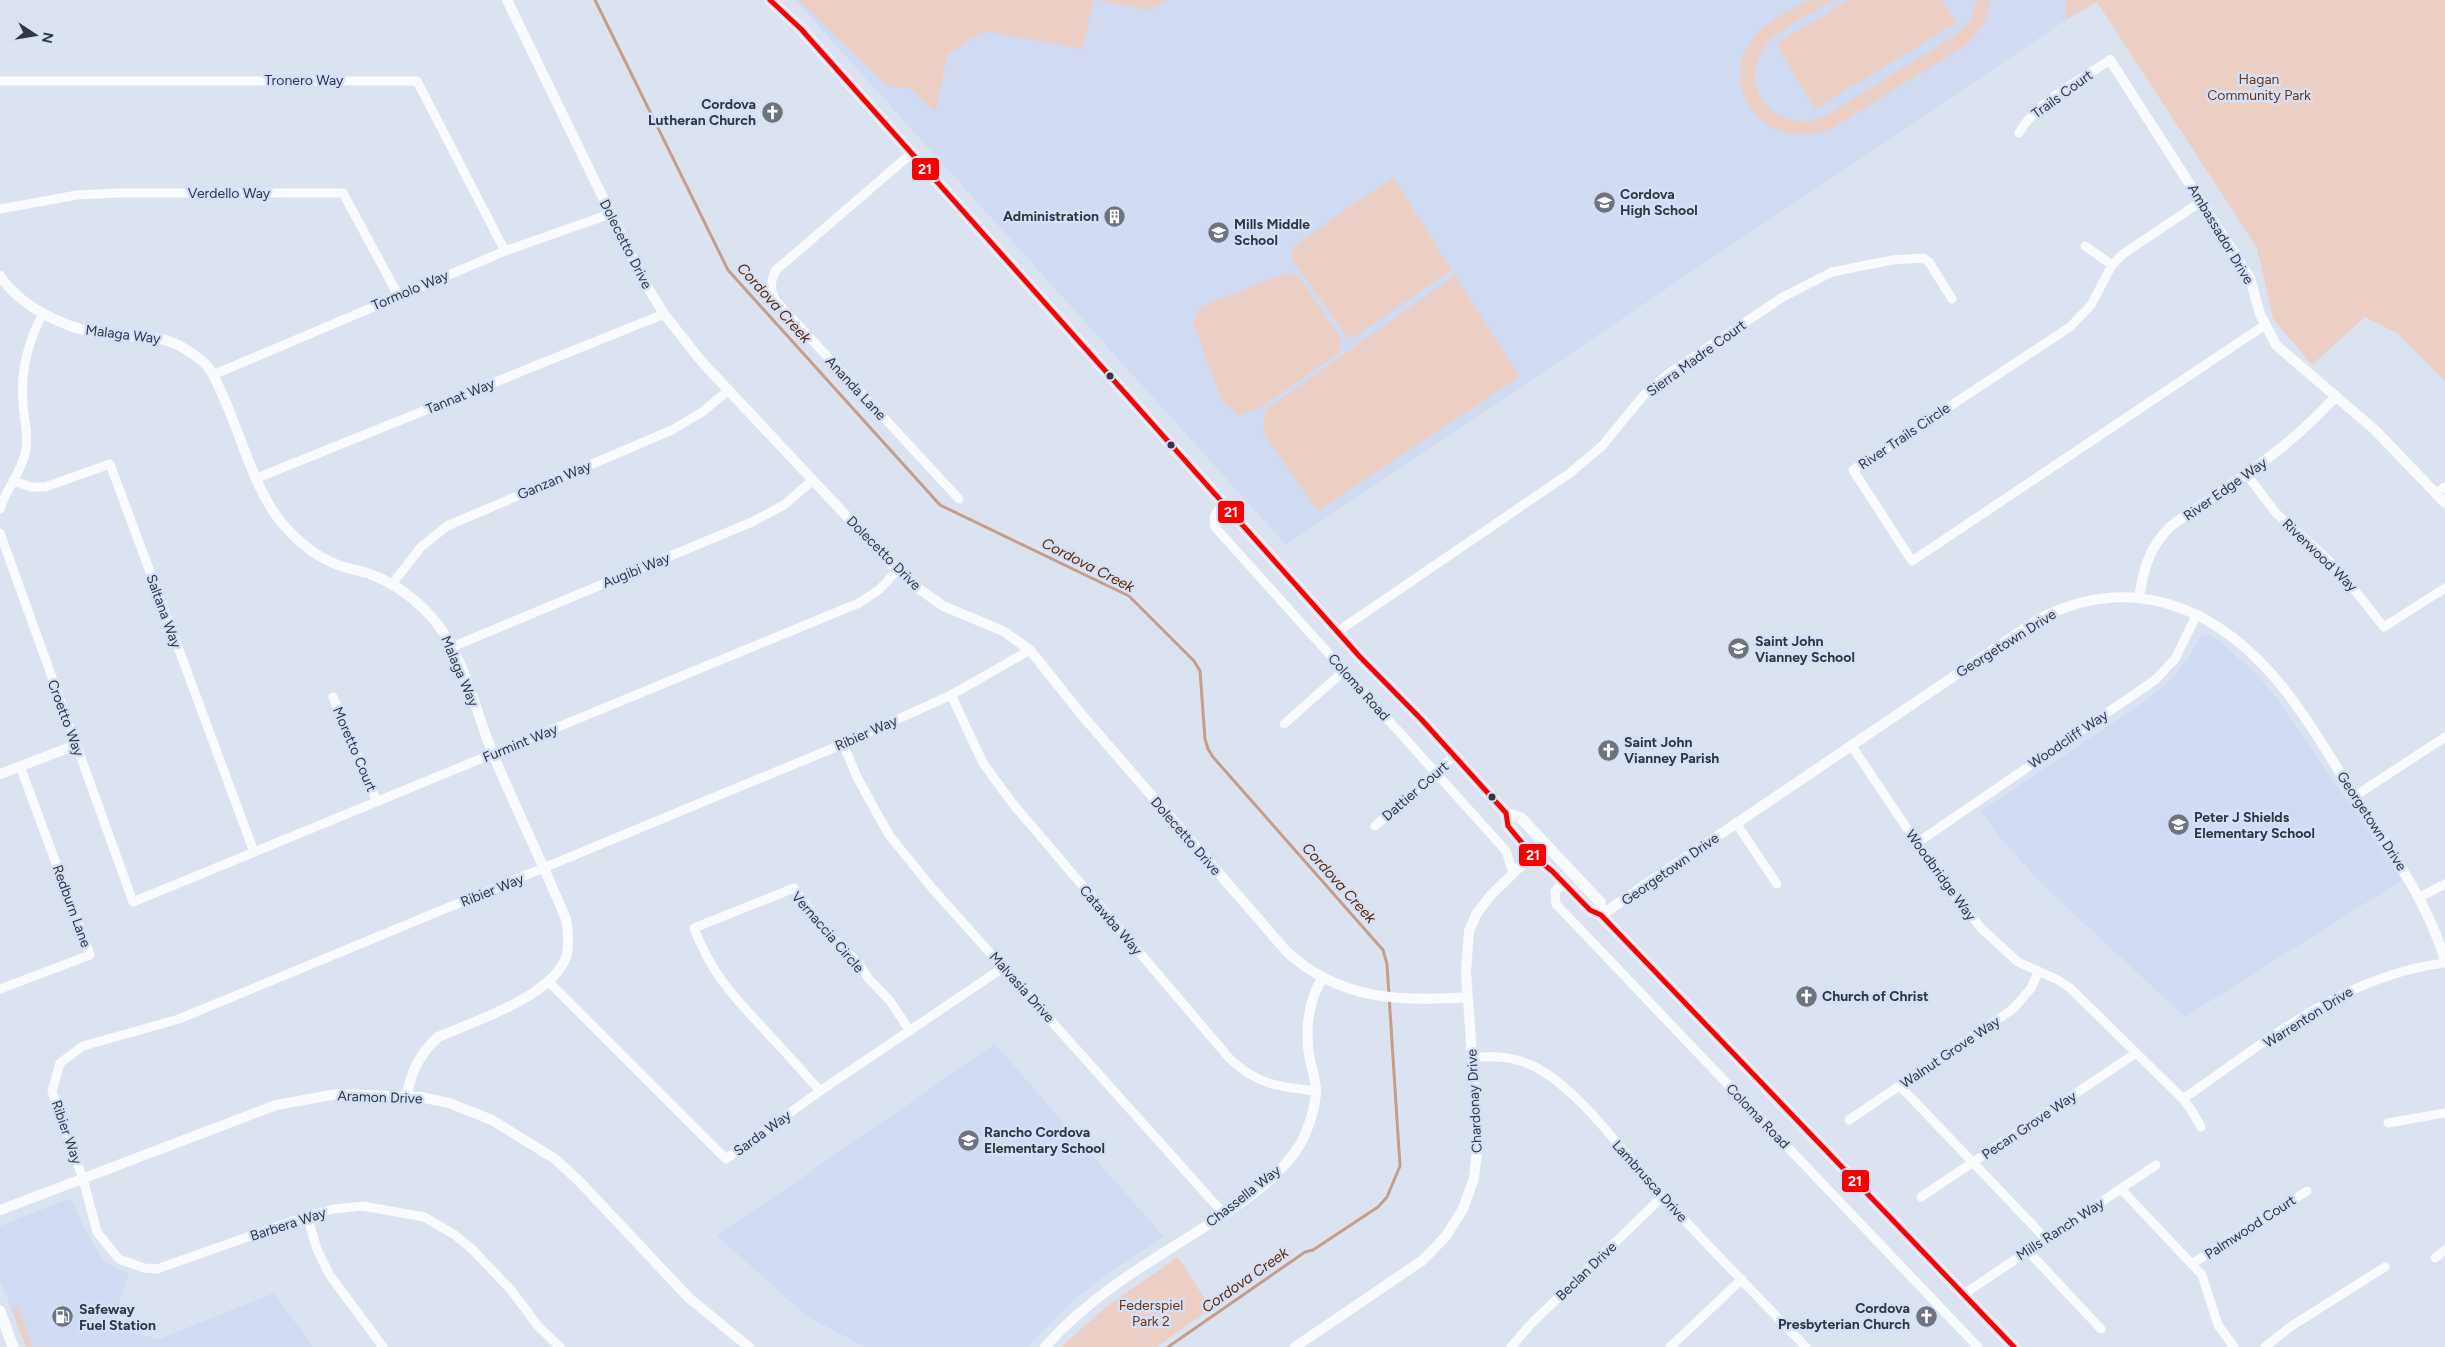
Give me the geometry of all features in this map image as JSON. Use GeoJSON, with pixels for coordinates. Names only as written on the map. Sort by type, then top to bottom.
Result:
{"type":"FeatureCollection","features":[{"type":"Feature","properties":{"kind":"main road","name":"Coloma Road"},"geometry":{"type":"LineString","coordinates":[[770,0],[801,29],[1337,632],[1506,812],[1524,821],[1600,902],[1601,915]]}},
{"type":"Feature","properties":{"kind":"main road","name":"Coloma Road"},"geometry":{"type":"LineString","coordinates":[[1506,812],[1508,826],[1532,855],[1564,883],[1590,910],[1601,915],[2014,1347]]}},
{"type":"Feature","properties":{"kind":"main road"},"geometry":{"type":"LineString","coordinates":[[1524,821],[1533,842],[1532,855]]}},
{"type":"Feature","properties":{"kind":"main road"},"geometry":{"type":"LineString","coordinates":[[0,1311],[13,1347]]}},
{"type":"Feature","properties":{"kind":"street","name":"Dolecetto Drive"},"geometry":{"type":"LineString","coordinates":[[508,0],[610,214],[642,278],[664,314],[686,344],[897,570],[911,583],[944,606],[1003,631],[1030,650],[1081,714],[1287,952],[1300,964],[1342,988],[1387,996],[1468,997]]}},
{"type":"Feature","properties":{"kind":"street","name":"Trails Court"},"geometry":{"type":"LineString","coordinates":[[2019,133],[2028,118],[2039,107],[2110,60]]}},
{"type":"Feature","properties":{"kind":"street","name":"Ambassador Drive"},"geometry":{"type":"LineString","coordinates":[[2110,60],[2250,278],[2265,326],[2283,353],[2375,430],[2445,504]]}},
{"type":"Feature","properties":{"kind":"street","name":"Tronero Way"},"geometry":{"type":"LineString","coordinates":[[0,81],[417,80],[504,251]]}},
{"type":"Feature","properties":{"kind":"street","name":"Ananda Lane"},"geometry":{"type":"LineString","coordinates":[[912,153],[776,270],[771,284],[772,293],[776,301],[958,499]]}},
{"type":"Feature","properties":{"kind":"street","name":"Verdello Way"},"geometry":{"type":"LineString","coordinates":[[0,209],[48,200],[117,193],[343,193],[398,295]]}},
{"type":"Feature","properties":{"kind":"street","name":"River Trails Circle"},"geometry":{"type":"LineString","coordinates":[[2202,202],[2128,251],[2112,265],[2091,305],[2070,326],[1853,470],[1912,561],[2265,326]]}},
{"type":"Feature","properties":{"kind":"street","name":"Tormolo Way"},"geometry":{"type":"LineString","coordinates":[[213,375],[504,251],[610,214]]}},
{"type":"Feature","properties":{"kind":"street"},"geometry":{"type":"LineString","coordinates":[[2085,246],[2112,265]]}},
{"type":"Feature","properties":{"kind":"street","name":"Sierra Madre Court"},"geometry":{"type":"LineString","coordinates":[[1337,632],[1570,473],[1602,446],[1643,396],[1668,374],[1783,297],[1832,272],[1892,260],[1923,258],[1929,262],[1952,299]]}},
{"type":"Feature","properties":{"kind":"street","name":"Malaga Way"},"geometry":{"type":"LineString","coordinates":[[0,276],[18,296],[43,312],[83,330],[120,336],[153,336],[173,341],[205,363],[213,375],[265,500],[287,530],[307,548],[330,561],[392,584],[428,612],[452,646],[493,754],[566,919],[568,929],[566,957],[548,982],[513,1004],[438,1037],[414,1067],[407,1095]]}},
{"type":"Feature","properties":{"kind":"street"},"geometry":{"type":"LineString","coordinates":[[0,509],[22,463],[27,436],[22,389],[24,366],[34,329],[43,312]]}},
{"type":"Feature","properties":{"kind":"street","name":"Tannat Way"},"geometry":{"type":"LineString","coordinates":[[257,478],[664,314]]}},
{"type":"Feature","properties":{"kind":"street","name":"Ganzan Way"},"geometry":{"type":"LineString","coordinates":[[392,584],[421,547],[447,526],[672,430],[702,412],[729,390]]}},
{"type":"Feature","properties":{"kind":"street","name":"River Edge Way"},"geometry":{"type":"LineString","coordinates":[[2139,597],[2147,559],[2161,536],[2171,526],[2247,475],[2285,445],[2336,396]]}},
{"type":"Feature","properties":{"kind":"street","name":"Saltana Way"},"geometry":{"type":"LineString","coordinates":[[13,481],[31,487],[45,487],[110,464],[254,852]]}},
{"type":"Feature","properties":{"kind":"street","name":"Riverwood Way"},"geometry":{"type":"LineString","coordinates":[[2247,475],[2276,513],[2336,567],[2384,627],[2445,588]]}},
{"type":"Feature","properties":{"kind":"street","name":"Augibi Way"},"geometry":{"type":"LineString","coordinates":[[452,646],[752,522],[784,505],[813,480]]}},
{"type":"Feature","properties":{"kind":"street"},"geometry":{"type":"LineString","coordinates":[[2436,493],[2445,487]]}},
{"type":"Feature","properties":{"kind":"street","name":"Coloma Road"},"geometry":{"type":"LineString","coordinates":[[1223,503],[1214,517],[1215,527],[1506,851],[1512,872]]}},
{"type":"Feature","properties":{"kind":"street","name":"Croetto Way"},"geometry":{"type":"LineString","coordinates":[[1,539],[133,902]]}},
{"type":"Feature","properties":{"kind":"street","name":"Furmint Way"},"geometry":{"type":"LineString","coordinates":[[133,902],[859,603],[880,589],[897,570]]}},
{"type":"Feature","properties":{"kind":"street","name":"Georgetown Drive"},"geometry":{"type":"LineString","coordinates":[[1601,915],[1851,745],[2052,612],[2084,601],[2101,598],[2139,597],[2173,604],[2197,614],[2235,640],[2285,689],[2420,897],[2438,938],[2445,962]]}},
{"type":"Feature","properties":{"kind":"street","name":"Woodcliff Way"},"geometry":{"type":"LineString","coordinates":[[1917,843],[2154,680],[2175,659],[2197,614]]}},
{"type":"Feature","properties":{"kind":"street","name":"Ribier Way"},"geometry":{"type":"LineString","coordinates":[[83,1179],[52,1091],[60,1064],[83,1046],[179,1019],[843,744],[951,695],[1030,650]]}},
{"type":"Feature","properties":{"kind":"street"},"geometry":{"type":"LineString","coordinates":[[1284,724],[1344,671]]}},
{"type":"Feature","properties":{"kind":"street","name":"Catawba Way"},"geometry":{"type":"LineString","coordinates":[[951,695],[983,763],[1012,804],[1230,1059],[1254,1078],[1269,1084],[1316,1091]]}},
{"type":"Feature","properties":{"kind":"street","name":"Moretto Court"},"geometry":{"type":"LineString","coordinates":[[334,697],[377,802]]}},
{"type":"Feature","properties":{"kind":"street"},"geometry":{"type":"LineString","coordinates":[[2356,796],[2445,738]]}},
{"type":"Feature","properties":{"kind":"street","name":"Malvasia Drive"},"geometry":{"type":"LineString","coordinates":[[843,744],[857,777],[889,834],[932,888],[1224,1214]]}},
{"type":"Feature","properties":{"kind":"street"},"geometry":{"type":"LineString","coordinates":[[0,774],[76,745]]}},
{"type":"Feature","properties":{"kind":"street","name":"Woodbridge Way"},"geometry":{"type":"LineString","coordinates":[[1851,745],[1943,882],[1982,929],[2018,962],[2064,984],[2183,1099],[2201,1127]]}},
{"type":"Feature","properties":{"kind":"street","name":"Dattier Court"},"geometry":{"type":"LineString","coordinates":[[1375,826],[1454,756]]}},
{"type":"Feature","properties":{"kind":"street","name":"Redburn Lane"},"geometry":{"type":"LineString","coordinates":[[0,989],[90,955],[20,766]]}},
{"type":"Feature","properties":{"kind":"street"},"geometry":{"type":"LineString","coordinates":[[1736,823],[1777,884]]}},
{"type":"Feature","properties":{"kind":"street","name":"Chardonay Drive"},"geometry":{"type":"LineString","coordinates":[[1295,1347],[1423,1260],[1446,1236],[1456,1222],[1470,1194],[1477,1161],[1478,1141],[1465,958],[1472,921],[1487,900],[1512,872],[1532,855]]}},
{"type":"Feature","properties":{"kind":"street","name":"Coloma Road"},"geometry":{"type":"LineString","coordinates":[[1564,883],[1554,892],[1556,904],[1978,1347]]}},
{"type":"Feature","properties":{"kind":"street"},"geometry":{"type":"LineString","coordinates":[[2420,897],[2445,884]]}},
{"type":"Feature","properties":{"kind":"street","name":"Vernaccia Circle"},"geometry":{"type":"LineString","coordinates":[[820,1091],[718,977],[705,956],[694,928],[794,888],[823,929],[859,964],[869,979],[890,1001],[910,1030]]}},
{"type":"Feature","properties":{"kind":"street","name":"Warrenton Drive"},"geometry":{"type":"LineString","coordinates":[[2183,1099],[2330,1000],[2385,975],[2423,965],[2445,962]]}},
{"type":"Feature","properties":{"kind":"street","name":"Sarda Way"},"geometry":{"type":"LineString","coordinates":[[548,982],[726,1159],[820,1091],[1004,967]]}},
{"type":"Feature","properties":{"kind":"street","name":"Walnut Grove Way"},"geometry":{"type":"LineString","coordinates":[[1849,1120],[2014,1009],[2031,988],[2038,973]]}},
{"type":"Feature","properties":{"kind":"street","name":"Chassella Way"},"geometry":{"type":"LineString","coordinates":[[1045,1347],[1079,1313],[1112,1288],[1224,1214],[1263,1184],[1293,1155],[1308,1125],[1316,1091],[1309,1054],[1309,1021],[1311,1000],[1322,978]]}},
{"type":"Feature","properties":{"kind":"street","name":"Pecan Grove Way"},"geometry":{"type":"LineString","coordinates":[[1921,1196],[2136,1054]]}},
{"type":"Feature","properties":{"kind":"street","name":"Lambrusca Drive"},"geometry":{"type":"LineString","coordinates":[[1473,1058],[1497,1057],[1522,1060],[1553,1078],[1572,1094],[1663,1196],[1806,1347]]}},
{"type":"Feature","properties":{"kind":"street"},"geometry":{"type":"LineString","coordinates":[[1900,1086],[2045,1238]]}},
{"type":"Feature","properties":{"kind":"street","name":"Aramon Drive"},"geometry":{"type":"LineString","coordinates":[[0,1210],[276,1105],[337,1094],[407,1095],[449,1103],[492,1120],[555,1159],[689,1298],[749,1347]]}},
{"type":"Feature","properties":{"kind":"street"},"geometry":{"type":"LineString","coordinates":[[2388,1123],[2445,1113]]}},
{"type":"Feature","properties":{"kind":"street","name":"Mills Ranch Way"},"geometry":{"type":"LineString","coordinates":[[1964,1294],[2156,1165]]}},
{"type":"Feature","properties":{"kind":"street","name":"Barbera Way"},"geometry":{"type":"LineString","coordinates":[[83,1179],[97,1232],[119,1259],[144,1268],[157,1269],[307,1216],[334,1209],[363,1206],[424,1217],[455,1235],[472,1249],[510,1290],[538,1326],[560,1347]]}},
{"type":"Feature","properties":{"kind":"street"},"geometry":{"type":"LineString","coordinates":[[2121,1189],[2193,1263],[2206,1282],[2218,1325],[2234,1347]]}},
{"type":"Feature","properties":{"kind":"street","name":"Palmwood Court"},"geometry":{"type":"LineString","coordinates":[[2193,1263],[2307,1190]]}},
{"type":"Feature","properties":{"kind":"street","name":"Beclan Drive"},"geometry":{"type":"LineString","coordinates":[[1511,1347],[1530,1325],[1663,1196]]}},
{"type":"Feature","properties":{"kind":"street"},"geometry":{"type":"LineString","coordinates":[[307,1216],[317,1249],[329,1274],[383,1347]]}},
{"type":"Feature","properties":{"kind":"street"},"geometry":{"type":"LineString","coordinates":[[2027,1250],[2101,1329]]}},
{"type":"Feature","properties":{"kind":"street"},"geometry":{"type":"LineString","coordinates":[[2435,1258],[2445,1250]]}},
{"type":"Feature","properties":{"kind":"street"},"geometry":{"type":"LineString","coordinates":[[2265,1347],[2290,1327],[2385,1267]]}},
{"type":"Feature","properties":{"kind":"street"},"geometry":{"type":"LineString","coordinates":[[1670,1347],[1742,1279]]}},
{"type":"Feature","properties":{"kind":"shaded area"},"geometry":{"type":"Polygon","coordinates":[[[795,0],[2066,0],[2066,20],[1286,545],[795,0]]]}},
{"type":"Feature","properties":{"kind":"shaded area","name":"Peter J Shields Elementary School"},"geometry":{"type":"Polygon","coordinates":[[[2202,635],[2209,635],[2218,640],[2248,666],[2273,693],[2402,880],[2185,1017],[2046,888],[2002,840],[1981,811],[2149,698],[2170,681],[2188,658],[2202,635]]]}},
{"type":"Feature","properties":{"kind":"shaded area","name":"Rancho Cordova Elementary School"},"geometry":{"type":"Polygon","coordinates":[[[995,1044],[1164,1237],[1085,1291],[1059,1314],[1028,1347],[865,1347],[808,1317],[717,1236],[995,1044]]]}},
{"type":"Feature","properties":{"kind":"shaded area"},"geometry":{"type":"Polygon","coordinates":[[[68,1199],[73,1203],[84,1228],[104,1261],[129,1274],[111,1328],[159,1339],[274,1293],[313,1347],[26,1347],[0,1280],[0,1226],[68,1199]]]}},
{"type":"Feature","properties":{"kind":"green space"},"geometry":{"type":"Polygon","coordinates":[[[799,0],[1094,0],[1082,49],[984,31],[947,55],[936,112],[910,88],[888,87],[799,0]]]}},
{"type":"Feature","properties":{"kind":"green space"},"geometry":{"type":"Polygon","coordinates":[[[1094,0],[1166,0],[1150,10],[1094,0]]]}},
{"type":"Feature","properties":{"kind":"green space"},"geometry":{"type":"Polygon","coordinates":[[[1808,0],[1834,0],[1774,37],[1761,53],[1756,69],[1756,84],[1761,98],[1770,109],[1782,117],[1796,121],[1811,120],[1827,115],[1954,36],[1970,21],[1977,0],[1991,1],[1986,19],[1969,43],[1834,127],[1811,134],[1789,134],[1770,126],[1755,114],[1745,97],[1740,78],[1743,58],[1759,31],[1772,21],[1808,0]]]}},
{"type":"Feature","properties":{"kind":"green space"},"geometry":{"type":"Polygon","coordinates":[[[1849,0],[1942,0],[1956,23],[1815,109],[1776,44],[1849,0]]]}},
{"type":"Feature","properties":{"kind":"green space","name":"Hagan Community Park"},"geometry":{"type":"Polygon","coordinates":[[[2066,0],[2445,0],[2445,381],[2397,333],[2365,317],[2312,365],[2273,319],[2257,248],[2097,2],[2066,20],[2066,0]]]}},
{"type":"Feature","properties":{"kind":"green space"},"geometry":{"type":"Polygon","coordinates":[[[1393,177],[1452,270],[1354,337],[1347,337],[1291,258],[1294,246],[1393,177]]]}},
{"type":"Feature","properties":{"kind":"green space"},"geometry":{"type":"Polygon","coordinates":[[[1287,273],[1297,274],[1341,339],[1339,353],[1255,411],[1239,415],[1223,402],[1193,324],[1200,307],[1287,273]]]}},
{"type":"Feature","properties":{"kind":"green space"},"geometry":{"type":"Polygon","coordinates":[[[1455,275],[1520,377],[1318,511],[1263,433],[1265,410],[1455,275]]]}},
{"type":"Feature","properties":{"kind":"green space","name":"Federspiel Park 2"},"geometry":{"type":"Polygon","coordinates":[[[1178,1257],[1211,1308],[1157,1347],[1061,1347],[1107,1306],[1178,1257]]]}},
{"type":"Feature","properties":{"kind":"green space"},"geometry":{"type":"Polygon","coordinates":[[[18,1307],[32,1347],[26,1347],[12,1309],[18,1307]]]}},
{"type":"Feature","properties":{"kind":"waterway","name":"Cordova Creek"},"geometry":{"type":"LineString","coordinates":[[595,0],[728,270],[940,505],[1129,596],[1194,661],[1200,671],[1205,739],[1213,757],[1383,950],[1387,964],[1400,1166],[1387,1197],[1378,1207],[1313,1250],[1305,1252],[1168,1347]]}},
{"type":"Feature","properties":{"kind":"transit line","name":"21"},"geometry":{"type":"LineString","coordinates":[[770,0],[801,29],[1360,657],[1421,719],[1506,813],[1508,826],[1532,855],[1552,871],[1590,910],[1601,915],[2014,1347]]}},
{"type":"Feature","properties":{"kind":"place","name":"Cordova Lutheran Church"},"geometry":{"type":"Point","coordinates":[772,112]}},
{"type":"Feature","properties":{"kind":"place","name":"Cordova High School"},"geometry":{"type":"Point","coordinates":[1604,202]}},
{"type":"Feature","properties":{"kind":"place","name":"Administration"},"geometry":{"type":"Point","coordinates":[1115,216]}},
{"type":"Feature","properties":{"kind":"place","name":"Mills Middle School"},"geometry":{"type":"Point","coordinates":[1218,232]}},
{"type":"Feature","properties":{"kind":"place","name":"Saint John Vianney School"},"geometry":{"type":"Point","coordinates":[1739,649]}},
{"type":"Feature","properties":{"kind":"place","name":"Saint John Vianney Parish"},"geometry":{"type":"Point","coordinates":[1608,750]}},
{"type":"Feature","properties":{"kind":"place","name":"Peter J Shields Elementary School"},"geometry":{"type":"Point","coordinates":[2178,825]}},
{"type":"Feature","properties":{"kind":"place","name":"Church of Christ"},"geometry":{"type":"Point","coordinates":[1806,996]}},
{"type":"Feature","properties":{"kind":"place","name":"Rancho Cordova Elementary School"},"geometry":{"type":"Point","coordinates":[968,1140]}},
{"type":"Feature","properties":{"kind":"place","name":"Cordova Presbyterian Church"},"geometry":{"type":"Point","coordinates":[1926,1316]}},
{"type":"Feature","properties":{"kind":"place","name":"Safeway Fuel Station"},"geometry":{"type":"Point","coordinates":[63,1317]}}]}
